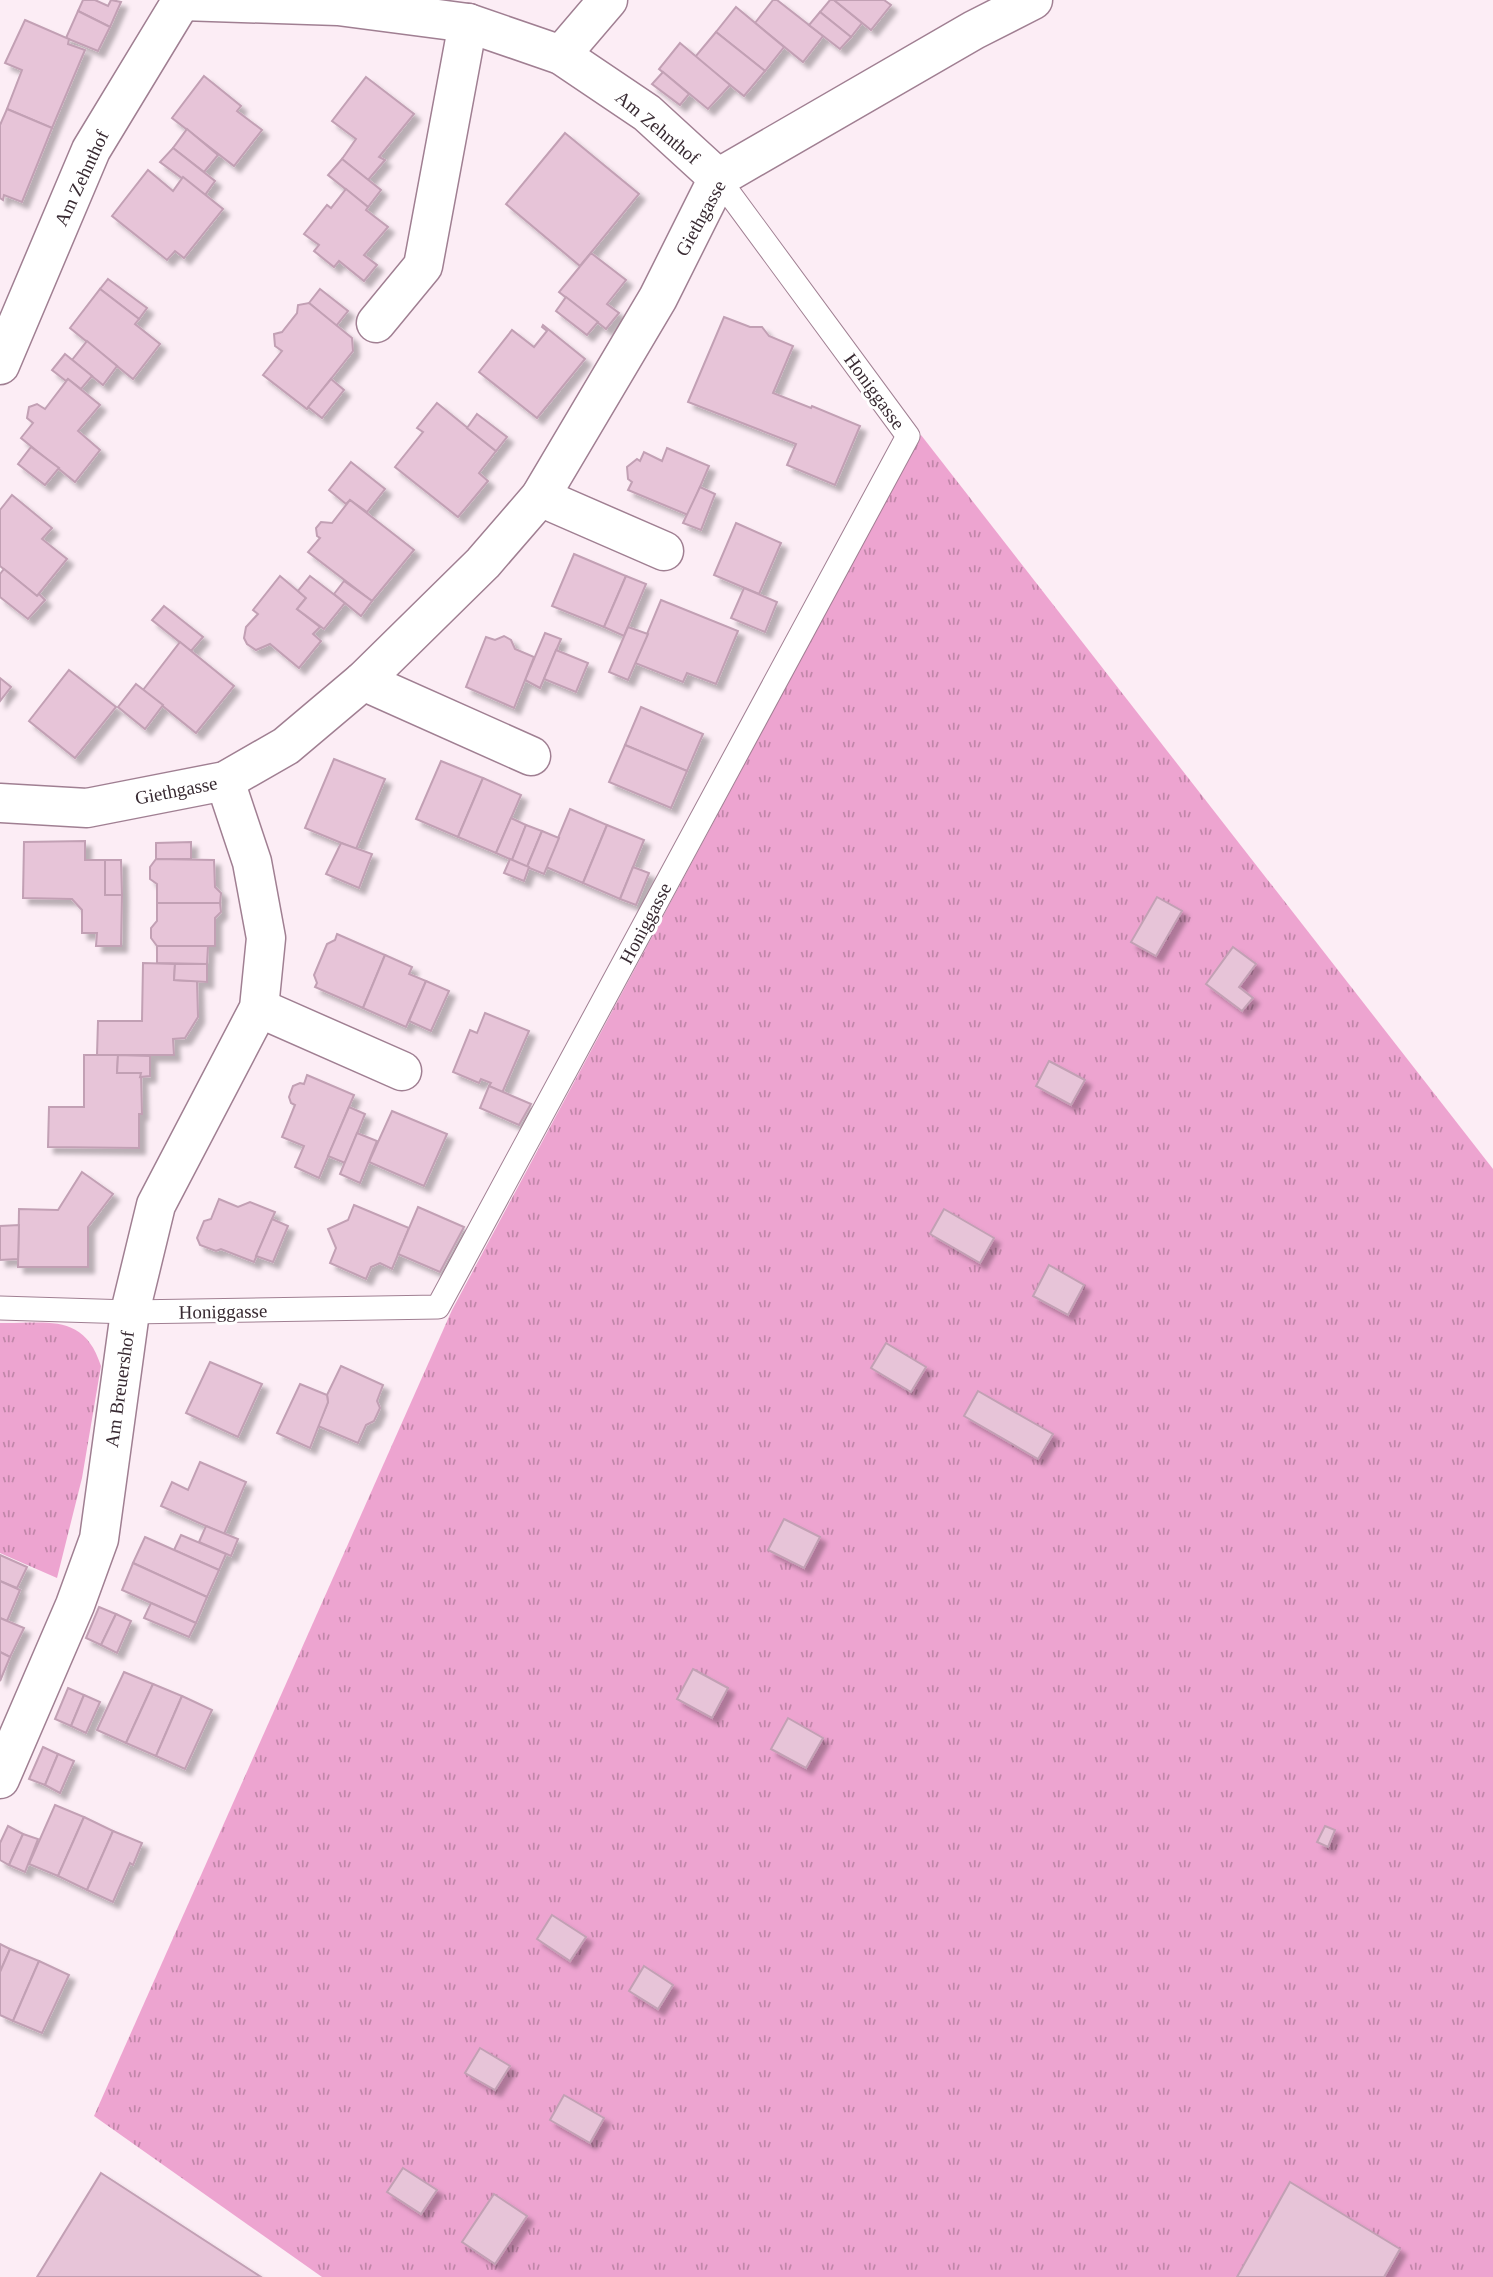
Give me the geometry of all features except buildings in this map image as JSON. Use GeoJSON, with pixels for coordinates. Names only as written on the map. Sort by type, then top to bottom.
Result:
{"type":"FeatureCollection","features":[{"type":"Feature","properties":{"kind":"street","name":"Am Zehnthof"},"geometry":{"type":"LineString","coordinates":[[0,365],[90,150],[182,0],[338,6],[468,23],[561,55],[647,113],[718,178]]}},
{"type":"Feature","properties":{"kind":"street"},"geometry":{"type":"LineString","coordinates":[[561,55],[608,0]]}},
{"type":"Feature","properties":{"kind":"street","name":"Giethgasse"},"geometry":{"type":"LineString","coordinates":[[0,803],[87,808],[225,781],[286,746],[363,681],[483,563],[540,498],[658,298],[718,178],[974,30],[1033,0]]}},
{"type":"Feature","properties":{"kind":"street"},"geometry":{"type":"LineString","coordinates":[[376,323],[423,266],[468,23]]}},
{"type":"Feature","properties":{"kind":"street"},"geometry":{"type":"LineString","coordinates":[[540,498],[664,551]]}},
{"type":"Feature","properties":{"kind":"street"},"geometry":{"type":"LineString","coordinates":[[363,681],[531,756]]}},
{"type":"Feature","properties":{"kind":"street","name":"Am Breuershof"},"geometry":{"type":"LineString","coordinates":[[0,1779],[75,1605],[99,1539],[130,1312],[156,1205],[259,1008],[266,938],[252,862],[225,781]]}},
{"type":"Feature","properties":{"kind":"street"},"geometry":{"type":"LineString","coordinates":[[259,1008],[402,1070]]}},
{"type":"Feature","properties":{"kind":"lane","name":"Honiggasse"},"geometry":{"type":"LineString","coordinates":[[0,1308],[130,1312],[438,1307],[908,436],[718,178]]}},
{"type":"Feature","properties":{"kind":"green space"},"geometry":{"type":"Polygon","coordinates":[[[921,435],[1493,1169],[1493,2277],[322,2277],[94,2116],[452,1310],[921,435]]]}},
{"type":"Feature","properties":{"kind":"green space"},"geometry":{"type":"Polygon","coordinates":[[[0,1323],[48,1323],[74,1329],[85,1337],[94,1349],[101,1366],[82,1478],[57,1578],[0,1553],[0,1323]]]}}]}
